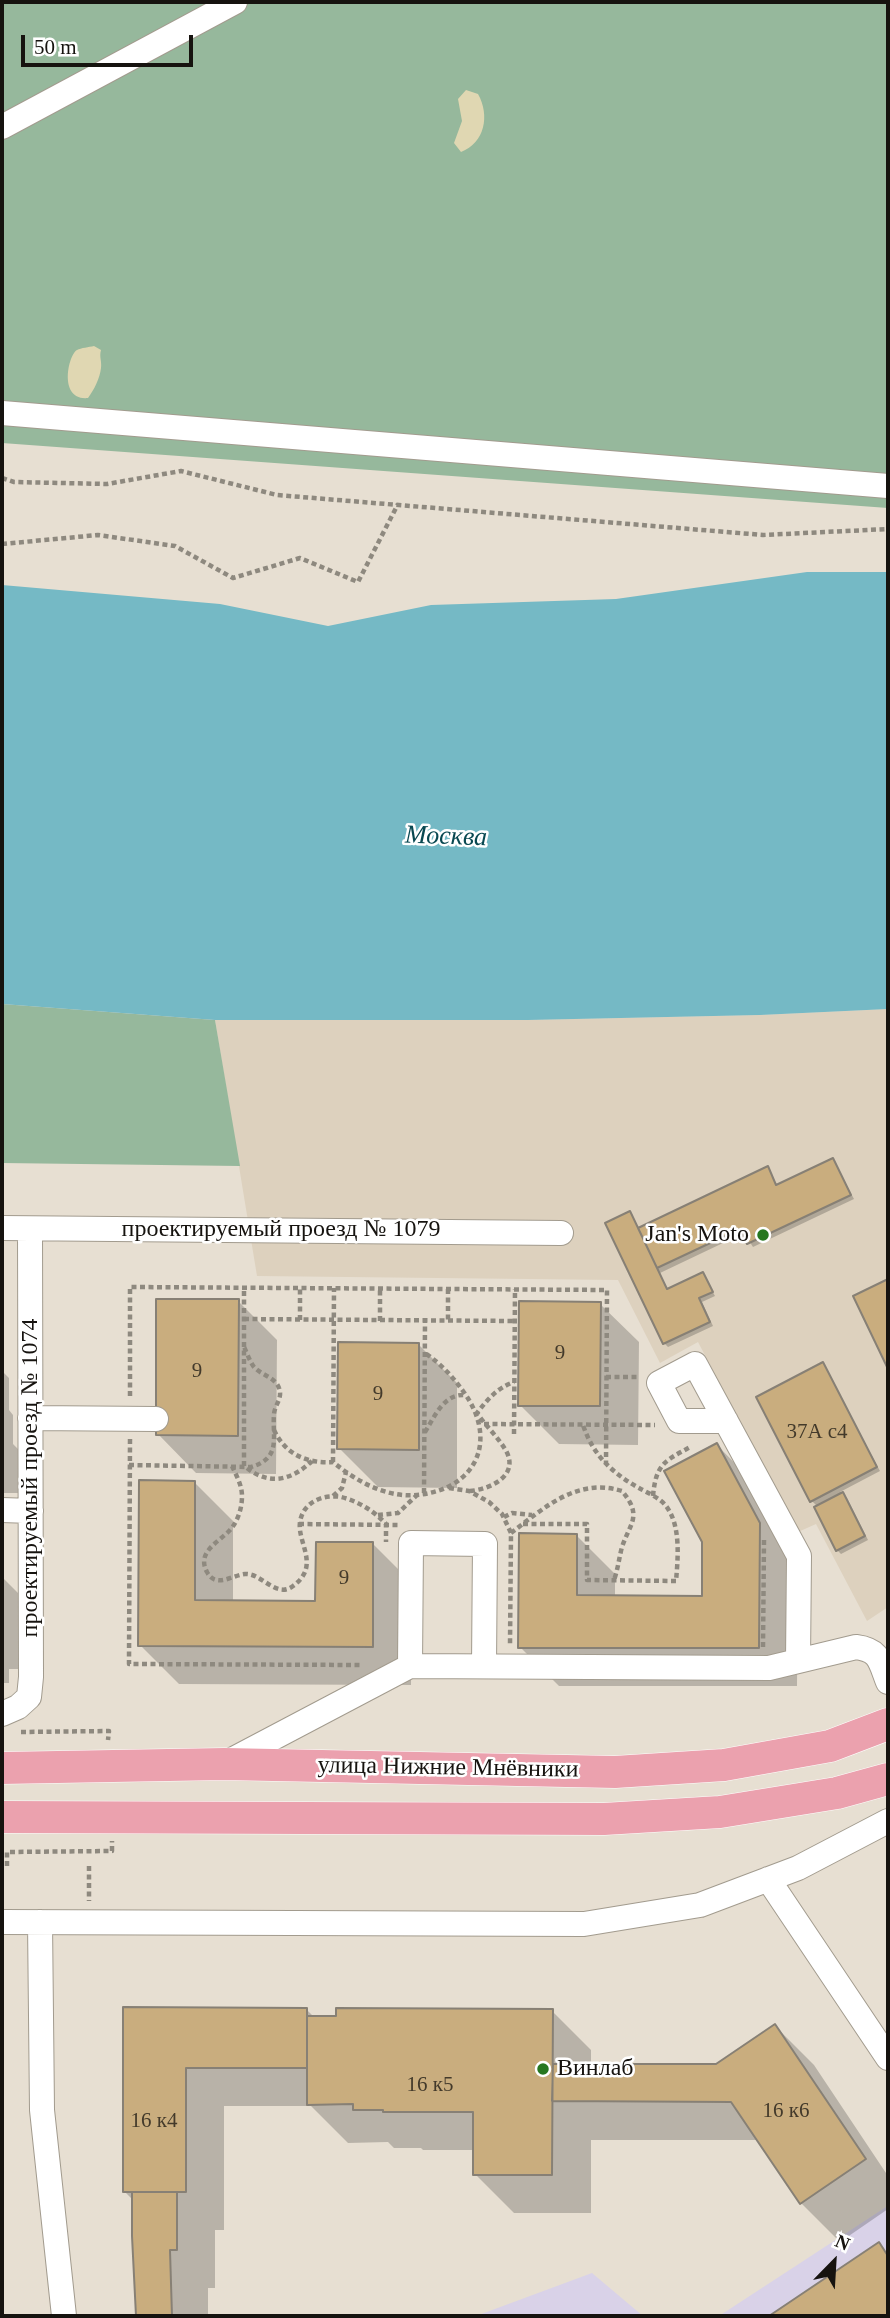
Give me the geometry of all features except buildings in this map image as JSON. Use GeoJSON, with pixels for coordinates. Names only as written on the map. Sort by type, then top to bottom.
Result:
{"type":"FeatureCollection","features":[{"type":"Feature","properties":{"kind":"main road","name":"улица Нижние Мнёвники"},"geometry":{"type":"LineString","coordinates":[[2,1768],[224,1764],[615,1772],[724,1765],[830,1746],[888,1724]]}},
{"type":"Feature","properties":{"kind":"main road","name":"улица Нижние Мнёвники"},"geometry":{"type":"LineString","coordinates":[[2,1817],[604,1819],[720,1812],[837,1793],[888,1779]]}},
{"type":"Feature","properties":{"kind":"street"},"geometry":{"type":"LineString","coordinates":[[2,127],[235,2]]}},
{"type":"Feature","properties":{"kind":"street"},"geometry":{"type":"LineString","coordinates":[[2,413],[888,486]]}},
{"type":"Feature","properties":{"kind":"street","name":"проектируемый проезд № 1079"},"geometry":{"type":"LineString","coordinates":[[2,1228],[561,1233]]}},
{"type":"Feature","properties":{"kind":"street","name":"проектируемый проезд № 1074"},"geometry":{"type":"LineString","coordinates":[[6,1720],[29,1698],[31,1677],[30,1228]]}},
{"type":"Feature","properties":{"kind":"street"},"geometry":{"type":"LineString","coordinates":[[30,1418],[156,1419]]}},
{"type":"Feature","properties":{"kind":"street"},"geometry":{"type":"LineString","coordinates":[[726,1421],[799,1556],[798,1661]]}},
{"type":"Feature","properties":{"kind":"street"},"geometry":{"type":"LineString","coordinates":[[2,1510],[31,1511]]}},
{"type":"Feature","properties":{"kind":"street"},"geometry":{"type":"LineString","coordinates":[[410,1666],[411,1543],[485,1544],[484,1666]]}},
{"type":"Feature","properties":{"kind":"street"},"geometry":{"type":"LineString","coordinates":[[224,1764],[410,1666],[763,1668],[856,1647],[868,1648],[877,1655],[888,1682]]}},
{"type":"Feature","properties":{"kind":"street"},"geometry":{"type":"LineString","coordinates":[[2,1922],[584,1924],[700,1905],[798,1868],[888,1821]]}},
{"type":"Feature","properties":{"kind":"street"},"geometry":{"type":"LineString","coordinates":[[768,1879],[888,2058]]}},
{"type":"Feature","properties":{"kind":"street"},"geometry":{"type":"LineString","coordinates":[[40,1922],[42,2110],[64,2316]]}},
{"type":"Feature","properties":{"kind":"path"},"geometry":{"type":"LineString","coordinates":[[2,478],[14,482],[107,484],[181,471],[277,495],[763,535],[888,529]]}},
{"type":"Feature","properties":{"kind":"path"},"geometry":{"type":"LineString","coordinates":[[2,544],[97,536],[175,546],[233,578],[300,558],[358,582],[398,503]]}},
{"type":"Feature","properties":{"kind":"path"},"geometry":{"type":"LineString","coordinates":[[410,1666],[129,1664],[130,1287],[607,1290],[606,1464]]}},
{"type":"Feature","properties":{"kind":"path"},"geometry":{"type":"LineString","coordinates":[[244,1288],[244,1466]]}},
{"type":"Feature","properties":{"kind":"path"},"geometry":{"type":"LineString","coordinates":[[300,1288],[300,1320]]}},
{"type":"Feature","properties":{"kind":"path"},"geometry":{"type":"LineString","coordinates":[[333,1462],[334,1288]]}},
{"type":"Feature","properties":{"kind":"path"},"geometry":{"type":"LineString","coordinates":[[380,1289],[380,1321]]}},
{"type":"Feature","properties":{"kind":"path"},"geometry":{"type":"LineString","coordinates":[[448,1289],[448,1321]]}},
{"type":"Feature","properties":{"kind":"path"},"geometry":{"type":"LineString","coordinates":[[514,1289],[514,1434]]}},
{"type":"Feature","properties":{"kind":"path"},"geometry":{"type":"LineString","coordinates":[[244,1320],[514,1321]]}},
{"type":"Feature","properties":{"kind":"path"},"geometry":{"type":"LineString","coordinates":[[424,1493],[425,1321]]}},
{"type":"Feature","properties":{"kind":"path"},"geometry":{"type":"LineString","coordinates":[[130,1465],[251,1467],[260,1465],[269,1456],[275,1444],[274,1411],[280,1399],[280,1391],[276,1382],[254,1367],[244,1347]]}},
{"type":"Feature","properties":{"kind":"path"},"geometry":{"type":"LineString","coordinates":[[274,1430],[280,1442],[291,1453],[312,1461],[333,1462],[376,1489],[418,1495],[449,1488],[469,1491],[494,1486],[502,1480],[507,1471],[509,1459],[506,1450],[484,1424],[452,1376],[425,1353]]}},
{"type":"Feature","properties":{"kind":"path"},"geometry":{"type":"LineString","coordinates":[[606,1377],[644,1377]]}},
{"type":"Feature","properties":{"kind":"path"},"geometry":{"type":"LineString","coordinates":[[477,1413],[503,1386],[514,1382]]}},
{"type":"Feature","properties":{"kind":"path"},"geometry":{"type":"LineString","coordinates":[[424,1433],[451,1396],[466,1395]]}},
{"type":"Feature","properties":{"kind":"path"},"geometry":{"type":"LineString","coordinates":[[449,1488],[464,1477],[475,1462],[481,1447],[477,1413]]}},
{"type":"Feature","properties":{"kind":"path"},"geometry":{"type":"LineString","coordinates":[[484,1424],[657,1425]]}},
{"type":"Feature","properties":{"kind":"path"},"geometry":{"type":"LineString","coordinates":[[523,1524],[587,1524],[587,1580],[676,1580],[675,1524],[666,1507],[612,1471],[588,1440],[583,1425]]}},
{"type":"Feature","properties":{"kind":"path"},"geometry":{"type":"LineString","coordinates":[[653,1496],[658,1469],[665,1460],[702,1441]]}},
{"type":"Feature","properties":{"kind":"path"},"geometry":{"type":"LineString","coordinates":[[244,1466],[265,1479],[281,1480],[294,1475],[312,1461]]}},
{"type":"Feature","properties":{"kind":"path"},"geometry":{"type":"LineString","coordinates":[[232,1466],[240,1484],[239,1518],[206,1552],[204,1564],[208,1575],[217,1580],[226,1581],[248,1574],[260,1577],[271,1586],[283,1590],[292,1587],[303,1576],[307,1562],[307,1549],[299,1524],[310,1504],[321,1497],[333,1496],[360,1504],[378,1515],[386,1524],[386,1532]]}},
{"type":"Feature","properties":{"kind":"path"},"geometry":{"type":"LineString","coordinates":[[333,1496],[342,1488],[346,1472]]}},
{"type":"Feature","properties":{"kind":"path"},"geometry":{"type":"LineString","coordinates":[[511,1533],[553,1501],[576,1491],[607,1486],[622,1491],[633,1509],[634,1522],[622,1547],[614,1580]]}},
{"type":"Feature","properties":{"kind":"path"},"geometry":{"type":"LineString","coordinates":[[469,1491],[489,1502],[504,1517],[511,1533],[510,1653]]}},
{"type":"Feature","properties":{"kind":"path"},"geometry":{"type":"LineString","coordinates":[[378,1515],[398,1513],[418,1495]]}},
{"type":"Feature","properties":{"kind":"path"},"geometry":{"type":"LineString","coordinates":[[504,1517],[512,1513],[533,1515]]}},
{"type":"Feature","properties":{"kind":"path"},"geometry":{"type":"LineString","coordinates":[[763,1668],[764,1536]]}},
{"type":"Feature","properties":{"kind":"path"},"geometry":{"type":"LineString","coordinates":[[6,1720],[108,1731],[108,1742],[96,1742]]}},
{"type":"Feature","properties":{"kind":"path"},"geometry":{"type":"LineString","coordinates":[[7,1866],[7,1852],[112,1851],[112,1841],[99,1841]]}},
{"type":"Feature","properties":{"kind":"path"},"geometry":{"type":"LineString","coordinates":[[89,1866],[89,1906]]}},
{"type":"Feature","properties":{"kind":"shaded area"},"geometry":{"type":"Polygon","coordinates":[[[888,1009],[888,1607],[867,1621],[816,1524],[798,1532],[698,1342],[660,1363],[618,1280],[257,1276],[215,1020],[528,1020],[888,1009]]]}},
{"type":"Feature","properties":{"kind":"shaded area"},"geometry":{"type":"Polygon","coordinates":[[[888,2206],[888,2316],[719,2316],[886,2207],[888,2206]]]}},
{"type":"Feature","properties":{"kind":"shaded area"},"geometry":{"type":"Polygon","coordinates":[[[592,2273],[643,2316],[476,2316],[592,2273]]]}},
{"type":"Feature","properties":{"kind":"green space"},"geometry":{"type":"Polygon","coordinates":[[[2,2],[888,2],[888,508],[2,443],[2,2]]]}},
{"type":"Feature","properties":{"kind":"green space"},"geometry":{"type":"Polygon","coordinates":[[[2,1004],[215,1020],[240,1166],[2,1163],[2,1004]]]}},
{"type":"Feature","properties":{"kind":"sand"},"geometry":{"type":"Polygon","coordinates":[[[466,90],[478,94],[484,119],[480,135],[469,148],[461,152],[454,143],[462,121],[458,99],[466,90]]]}},
{"type":"Feature","properties":{"kind":"sand"},"geometry":{"type":"Polygon","coordinates":[[[94,346],[101,350],[99,376],[88,398],[79,397],[72,392],[69,385],[71,360],[77,350],[94,346]]]}},
{"type":"Feature","properties":{"kind":"water","name":"Москва"},"geometry":{"type":"Polygon","coordinates":[[[807,572],[888,572],[888,1009],[528,1020],[215,1020],[2,1004],[2,585],[220,604],[328,626],[431,605],[616,599],[807,572]]]}},
{"type":"Feature","properties":{"kind":"place","name":"Jan's Moto"},"geometry":{"type":"Point","coordinates":[763,1235]}},
{"type":"Feature","properties":{"kind":"place","name":"Винлаб"},"geometry":{"type":"Point","coordinates":[543,2069]}}]}
